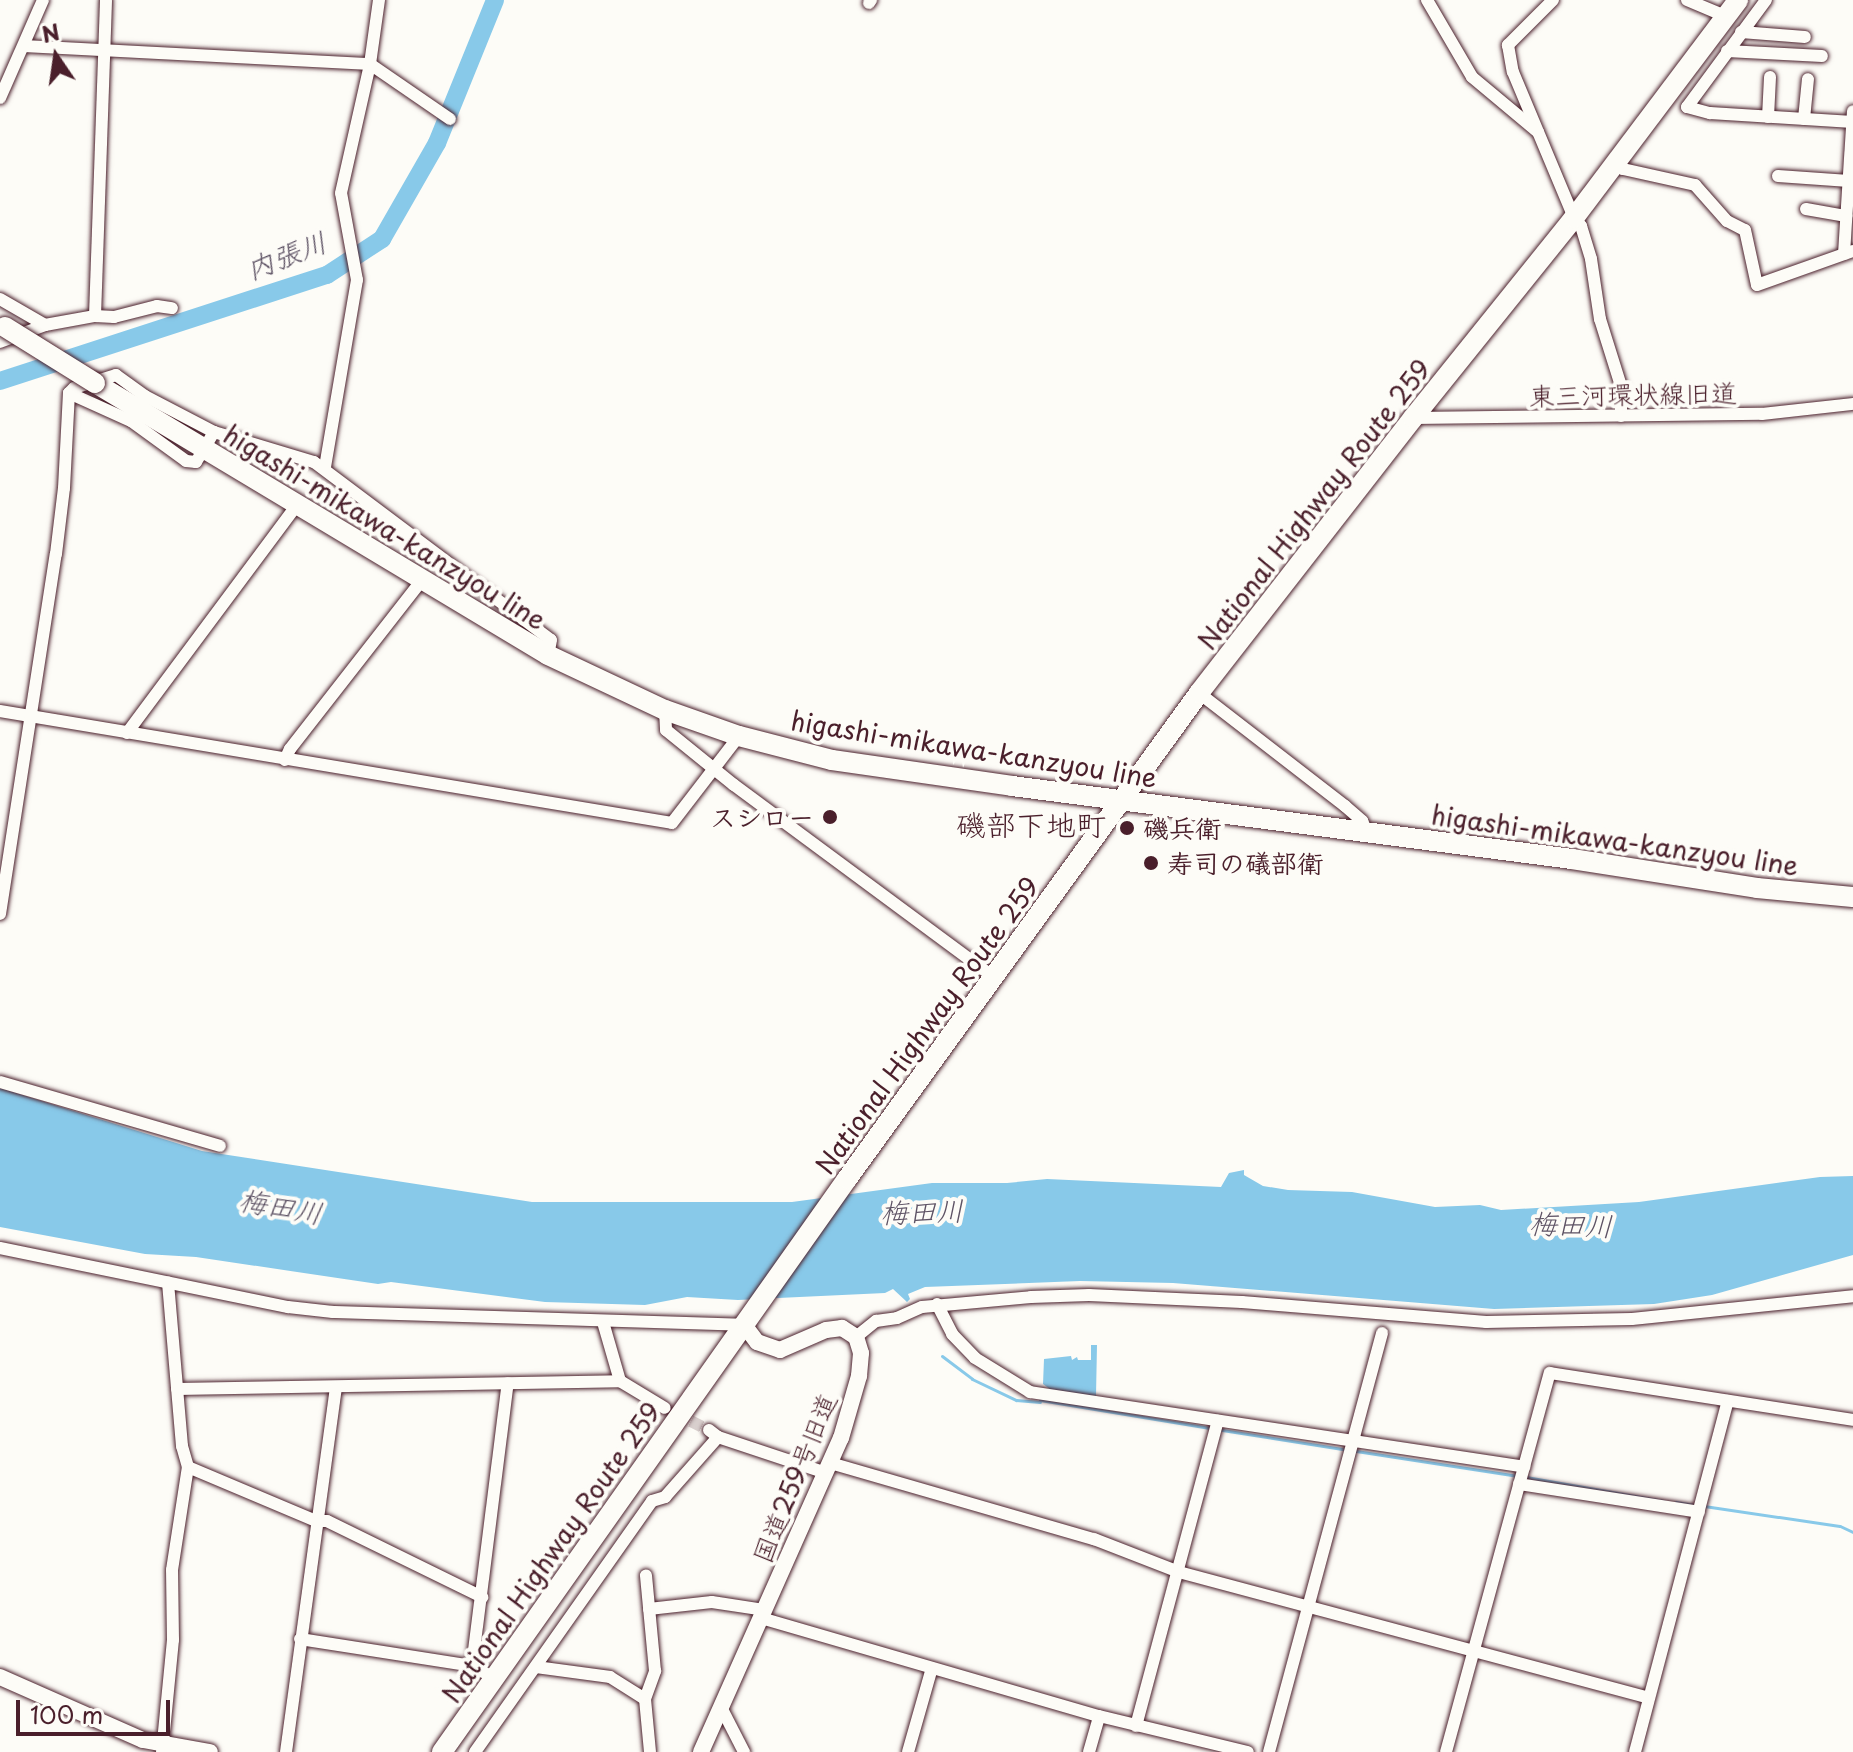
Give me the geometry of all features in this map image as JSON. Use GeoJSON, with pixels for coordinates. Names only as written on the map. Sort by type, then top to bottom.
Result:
{"type":"FeatureCollection","features":[{"type":"Feature","properties":{"kind":"main road","name":"National Highway Route 259"},"geometry":{"type":"LineString","coordinates":[[442,1752],[847,1179],[1199,693],[1413,418],[1574,218],[1731,8]]}},
{"type":"Feature","properties":{"kind":"main road","name":"higashi-mikawa-kanzyou line"},"geometry":{"type":"LineString","coordinates":[[2,331],[209,441],[298,504],[548,655],[665,710],[739,736],[832,760],[1757,888],[1853,897]]}},
{"type":"Feature","properties":{"kind":"street"},"geometry":{"type":"LineString","coordinates":[[0,98],[43,0]]}},
{"type":"Feature","properties":{"kind":"street"},"geometry":{"type":"LineString","coordinates":[[95,316],[106,0]]}},
{"type":"Feature","properties":{"kind":"street"},"geometry":{"type":"LineString","coordinates":[[325,467],[356,272],[341,193],[370,64],[379,0]]}},
{"type":"Feature","properties":{"kind":"street"},"geometry":{"type":"LineString","coordinates":[[1427,0],[1472,77],[1541,134]]}},
{"type":"Feature","properties":{"kind":"street"},"geometry":{"type":"LineString","coordinates":[[1553,0],[1508,45],[1513,72],[1574,218],[1581,226],[1591,259],[1600,319],[1621,386],[1621,416]]}},
{"type":"Feature","properties":{"kind":"street"},"geometry":{"type":"LineString","coordinates":[[1687,0],[1731,8]]}},
{"type":"Feature","properties":{"kind":"street"},"geometry":{"type":"LineString","coordinates":[[1766,0],[1687,107],[1710,113],[1853,122]]}},
{"type":"Feature","properties":{"kind":"street"},"geometry":{"type":"LineString","coordinates":[[1741,32],[1805,37]]}},
{"type":"Feature","properties":{"kind":"street"},"geometry":{"type":"LineString","coordinates":[[25,46],[370,64],[450,119]]}},
{"type":"Feature","properties":{"kind":"street"},"geometry":{"type":"LineString","coordinates":[[1727,51],[1822,56]]}},
{"type":"Feature","properties":{"kind":"street"},"geometry":{"type":"LineString","coordinates":[[1768,117],[1770,77]]}},
{"type":"Feature","properties":{"kind":"street"},"geometry":{"type":"LineString","coordinates":[[1804,119],[1808,79]]}},
{"type":"Feature","properties":{"kind":"street"},"geometry":{"type":"LineString","coordinates":[[1614,161],[1623,169],[1695,185],[1727,221],[1745,230],[1757,285],[1849,253],[1846,216],[1853,111]]}},
{"type":"Feature","properties":{"kind":"street"},"geometry":{"type":"LineString","coordinates":[[1778,176],[1849,181]]}},
{"type":"Feature","properties":{"kind":"street"},"geometry":{"type":"LineString","coordinates":[[1806,209],[1846,216]]}},
{"type":"Feature","properties":{"kind":"street"},"geometry":{"type":"LineString","coordinates":[[0,299],[45,325]]}},
{"type":"Feature","properties":{"kind":"street"},"geometry":{"type":"LineString","coordinates":[[2,331],[95,316],[114,317],[157,306],[172,308]]}},
{"type":"Feature","properties":{"kind":"street"},"geometry":{"type":"LineString","coordinates":[[0,914],[64,488],[69,393],[74,388],[116,375],[209,441],[325,467],[439,559],[551,640],[548,655]]}},
{"type":"Feature","properties":{"kind":"street"},"geometry":{"type":"LineString","coordinates":[[69,393],[131,421],[186,461],[196,462],[209,441]]}},
{"type":"Feature","properties":{"kind":"street","name":"東三河環状線旧道"},"geometry":{"type":"LineString","coordinates":[[1413,418],[1762,414],[1853,404]]}},
{"type":"Feature","properties":{"kind":"street"},"geometry":{"type":"LineString","coordinates":[[127,733],[298,504]]}},
{"type":"Feature","properties":{"kind":"street"},"geometry":{"type":"LineString","coordinates":[[285,760],[290,749],[423,579]]}},
{"type":"Feature","properties":{"kind":"street"},"geometry":{"type":"LineString","coordinates":[[1199,693],[1345,806],[1362,821],[1367,832]]}},
{"type":"Feature","properties":{"kind":"street"},"geometry":{"type":"LineString","coordinates":[[665,710],[666,730],[995,978]]}},
{"type":"Feature","properties":{"kind":"street"},"geometry":{"type":"LineString","coordinates":[[0,711],[672,823],[739,736]]}},
{"type":"Feature","properties":{"kind":"street"},"geometry":{"type":"LineString","coordinates":[[0,1082],[220,1146]]}},
{"type":"Feature","properties":{"kind":"street"},"geometry":{"type":"LineString","coordinates":[[0,1248],[288,1307],[333,1312],[744,1325],[757,1342],[780,1350],[826,1330],[842,1328],[856,1337],[876,1321],[897,1318],[937,1304],[1089,1295],[1242,1302],[1447,1321],[1558,1322],[1727,1311],[1853,1296]]}},
{"type":"Feature","properties":{"kind":"street"},"geometry":{"type":"LineString","coordinates":[[163,1748],[173,1640],[172,1570],[188,1467],[177,1389],[168,1283]]}},
{"type":"Feature","properties":{"kind":"street"},"geometry":{"type":"LineString","coordinates":[[937,1304],[952,1334],[975,1358],[1030,1392],[1700,1507]]}},
{"type":"Feature","properties":{"kind":"street"},"geometry":{"type":"LineString","coordinates":[[603,1322],[620,1381]]}},
{"type":"Feature","properties":{"kind":"street"},"geometry":{"type":"LineString","coordinates":[[1269,1752],[1382,1333]]}},
{"type":"Feature","properties":{"kind":"street","name":"国道259号旧道"},"geometry":{"type":"LineString","coordinates":[[701,1752],[828,1468],[859,1376],[861,1353],[856,1337]]}},
{"type":"Feature","properties":{"kind":"street"},"geometry":{"type":"LineString","coordinates":[[1446,1752],[1550,1373],[1853,1420]]}},
{"type":"Feature","properties":{"kind":"street"},"geometry":{"type":"LineString","coordinates":[[177,1389],[620,1381],[665,1408]]}},
{"type":"Feature","properties":{"kind":"street"},"geometry":{"type":"LineString","coordinates":[[472,1666],[508,1383]]}},
{"type":"Feature","properties":{"kind":"street"},"geometry":{"type":"LineString","coordinates":[[286,1752],[336,1387]]}},
{"type":"Feature","properties":{"kind":"street"},"geometry":{"type":"LineString","coordinates":[[1635,1752],[1647,1697],[1728,1401]]}},
{"type":"Feature","properties":{"kind":"street"},"geometry":{"type":"LineString","coordinates":[[1136,1726],[1217,1426]]}},
{"type":"Feature","properties":{"kind":"street"},"geometry":{"type":"LineString","coordinates":[[475,1752],[652,1501],[665,1497],[713,1434],[1094,1539],[1179,1572],[1309,1609],[1647,1697]]}},
{"type":"Feature","properties":{"kind":"street"},"geometry":{"type":"LineString","coordinates":[[188,1467],[316,1521],[327,1521],[344,1528],[482,1597]]}},
{"type":"Feature","properties":{"kind":"street"},"geometry":{"type":"LineString","coordinates":[[590,1543],[611,1561]]}},
{"type":"Feature","properties":{"kind":"street"},"geometry":{"type":"LineString","coordinates":[[646,1575],[655,1671],[645,1699],[650,1752]]}},
{"type":"Feature","properties":{"kind":"street"},"geometry":{"type":"LineString","coordinates":[[649,1609],[712,1602],[763,1614],[932,1668],[1099,1716],[1248,1752]]}},
{"type":"Feature","properties":{"kind":"street"},"geometry":{"type":"LineString","coordinates":[[300,1639],[472,1666],[495,1678]]}},
{"type":"Feature","properties":{"kind":"street"},"geometry":{"type":"LineString","coordinates":[[536,1667],[610,1677],[645,1699]]}},
{"type":"Feature","properties":{"kind":"street"},"geometry":{"type":"LineString","coordinates":[[908,1752],[932,1668]]}},
{"type":"Feature","properties":{"kind":"street"},"geometry":{"type":"LineString","coordinates":[[0,1677],[163,1748],[210,1752]]}},
{"type":"Feature","properties":{"kind":"street"},"geometry":{"type":"LineString","coordinates":[[721,1707],[744,1752]]}},
{"type":"Feature","properties":{"kind":"street"},"geometry":{"type":"LineString","coordinates":[[1089,1752],[1099,1716]]}},
{"type":"Feature","properties":{"kind":"water","name":"梅田川"},"geometry":{"type":"Polygon","coordinates":[[[0,1088],[202,1151],[532,1202],[792,1202],[932,1183],[1007,1183],[1047,1179],[1221,1187],[1229,1173],[1244,1170],[1244,1175],[1263,1186],[1288,1190],[1352,1192],[1435,1207],[1480,1205],[1501,1210],[1639,1202],[1820,1177],[1853,1176],[1853,1255],[1712,1295],[1654,1304],[1494,1309],[1173,1283],[1080,1281],[925,1287],[908,1294],[910,1299],[907,1302],[893,1289],[885,1293],[738,1300],[687,1297],[645,1305],[545,1302],[391,1282],[378,1284],[196,1257],[145,1254],[0,1227],[0,1088]]]}},
{"type":"Feature","properties":{"kind":"water"},"geometry":{"type":"Polygon","coordinates":[[[1091,1345],[1097,1345],[1096,1396],[1051,1390],[1043,1384],[1044,1359],[1071,1356],[1072,1360],[1077,1357],[1078,1360],[1091,1360],[1091,1345]]]}},
{"type":"Feature","properties":{"kind":"waterway","name":"内張川"},"geometry":{"type":"LineString","coordinates":[[0,381],[327,275],[382,239],[437,143],[495,0]]}},
{"type":"Feature","properties":{"kind":"waterway"},"geometry":{"type":"LineString","coordinates":[[942,1356],[972,1379],[1016,1400],[1040,1402]]}},
{"type":"Feature","properties":{"kind":"waterway"},"geometry":{"type":"LineString","coordinates":[[1040,1400],[1210,1428]]}},
{"type":"Feature","properties":{"kind":"waterway"},"geometry":{"type":"LineString","coordinates":[[1222,1430],[1348,1450]]}},
{"type":"Feature","properties":{"kind":"waterway"},"geometry":{"type":"LineString","coordinates":[[1356,1451],[1518,1476]]}},
{"type":"Feature","properties":{"kind":"waterway"},"geometry":{"type":"LineString","coordinates":[[1526,1477],[1664,1501]]}},
{"type":"Feature","properties":{"kind":"waterway"},"geometry":{"type":"LineString","coordinates":[[1676,1502],[1696,1505]]}},
{"type":"Feature","properties":{"kind":"waterway"},"geometry":{"type":"LineString","coordinates":[[1704,1506],[1840,1526],[1853,1532]]}},
{"type":"Feature","properties":{"kind":"tunnel"},"geometry":{"type":"LineString","coordinates":[[675,1413],[709,1430]]}},
{"type":"Feature","properties":{"kind":"place","name":"スシロー"},"geometry":{"type":"Point","coordinates":[830,817]}},
{"type":"Feature","properties":{"kind":"place","name":"磯兵衛"},"geometry":{"type":"Point","coordinates":[1127,828]}},
{"type":"Feature","properties":{"kind":"place","name":"寿司の礒部衛"},"geometry":{"type":"Point","coordinates":[1151,863]}},
{"type":"Feature","properties":{"kind":"district","name":"磯部下地町"},"geometry":{"type":"Point","coordinates":[1031,824]}}]}
